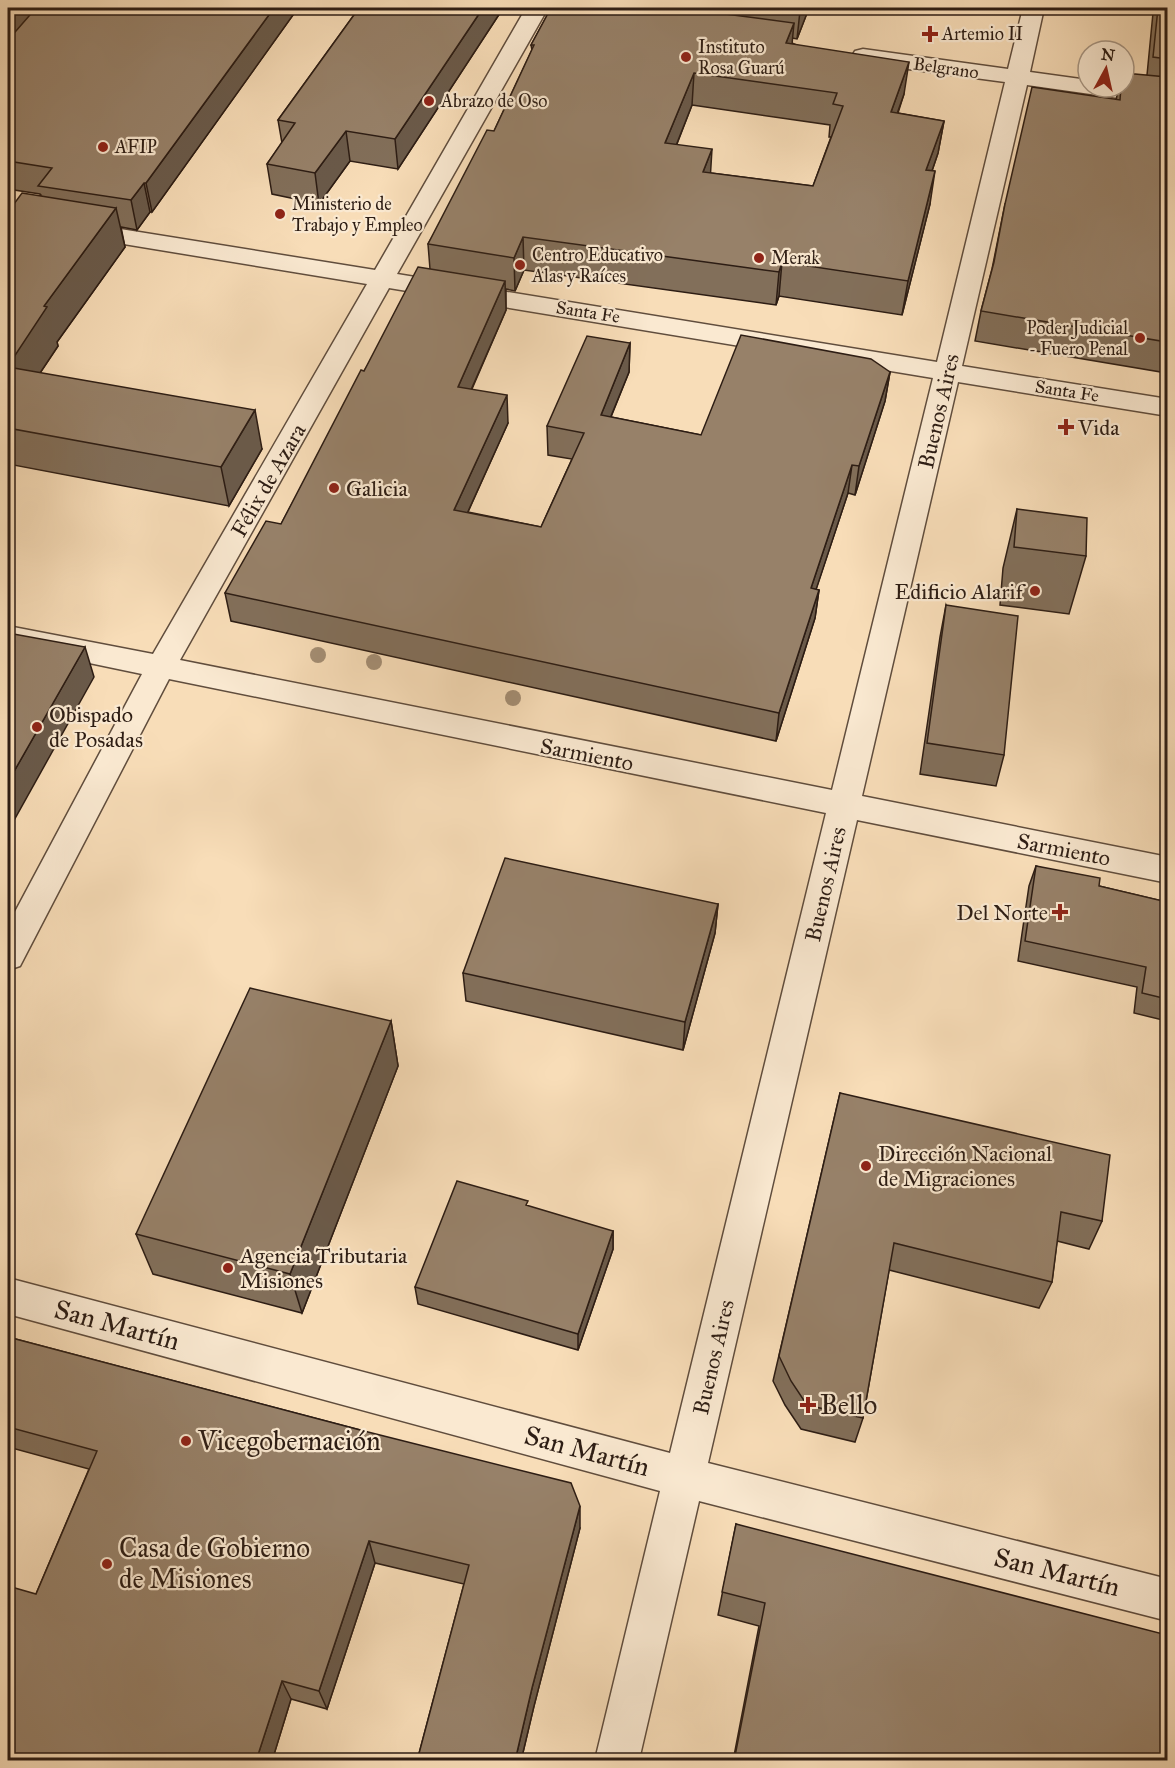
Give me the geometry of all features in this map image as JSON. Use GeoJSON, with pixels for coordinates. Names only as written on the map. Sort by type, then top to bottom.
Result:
{"type":"FeatureCollection","features":[{"type":"Feature","properties":{"kind":"street"},"geometry":{"type":"LineString","coordinates":[[510,8],[543,11]]}},
{"type":"Feature","properties":{"kind":"street","name":"Buenos Aires"},"geometry":{"type":"LineString","coordinates":[[617,1761],[1034,8]]}},
{"type":"Feature","properties":{"kind":"street","name":"Félix de Azara"},"geometry":{"type":"LineString","coordinates":[[8,956],[161,666],[382,279],[543,11]]}},
{"type":"Feature","properties":{"kind":"street","name":"Belgrano"},"geometry":{"type":"LineString","coordinates":[[841,53],[1167,98]]}},
{"type":"Feature","properties":{"kind":"street","name":"Santa Fe"},"geometry":{"type":"LineString","coordinates":[[8,218],[1167,408]]}},
{"type":"Feature","properties":{"kind":"street","name":"Sarmiento"},"geometry":{"type":"LineString","coordinates":[[8,636],[1167,870]]}},
{"type":"Feature","properties":{"kind":"street","name":"San Martín"},"geometry":{"type":"LineString","coordinates":[[8,1296],[684,1477],[1167,1600]]}},
{"type":"Feature","properties":{"kind":"building"},"geometry":{"type":"Polygon","coordinates":[[[36,8],[274,8],[146,183],[131,200],[38,186],[52,168],[8,161],[8,39],[36,8]]]}},
{"type":"Feature","properties":{"kind":"building"},"geometry":{"type":"Polygon","coordinates":[[[359,8],[483,8],[395,139],[346,131],[315,173],[267,164],[295,123],[278,120],[359,8]]]}},
{"type":"Feature","properties":{"kind":"building"},"geometry":{"type":"Polygon","coordinates":[[[551,8],[679,8],[794,23],[786,43],[909,62],[891,112],[944,121],[926,170],[935,171],[908,281],[782,262],[779,272],[523,237],[514,258],[428,244],[487,130],[494,131],[534,45],[531,45],[551,8]],[[694,73],[665,143],[712,149],[703,172],[813,186],[843,106],[833,104],[837,93],[694,73]]]}},
{"type":"Feature","properties":{"kind":"building"},"geometry":{"type":"Polygon","coordinates":[[[772,8],[801,8],[800,11],[772,8]]]}},
{"type":"Feature","properties":{"kind":"building"},"geometry":{"type":"Polygon","coordinates":[[[1158,8],[1167,8],[1167,59],[1153,57],[1158,8]]]}},
{"type":"Feature","properties":{"kind":"building"},"geometry":{"type":"Polygon","coordinates":[[[1136,74],[1167,77],[1167,342],[981,311],[1032,87],[1076,94],[1076,99],[1136,99],[1136,74]]]}},
{"type":"Feature","properties":{"kind":"building"},"geometry":{"type":"Polygon","coordinates":[[[22,193],[116,208],[44,306],[47,307],[8,366],[8,212],[22,193]]]}},
{"type":"Feature","properties":{"kind":"building"},"geometry":{"type":"Polygon","coordinates":[[[418,267],[505,281],[458,387],[507,395],[454,510],[541,527],[584,433],[547,426],[587,336],[630,343],[601,415],[701,435],[741,335],[871,359],[890,372],[859,466],[852,465],[811,588],[819,590],[779,713],[225,593],[266,521],[281,524],[361,370],[364,371],[418,267]]]}},
{"type":"Feature","properties":{"kind":"building"},"geometry":{"type":"Polygon","coordinates":[[[8,367],[255,410],[221,467],[8,428],[8,367]]]}},
{"type":"Feature","properties":{"kind":"building"},"geometry":{"type":"Polygon","coordinates":[[[1017,509],[1087,518],[1086,556],[1014,547],[1017,509]]]}},
{"type":"Feature","properties":{"kind":"building"},"geometry":{"type":"Polygon","coordinates":[[[946,605],[1018,616],[1004,755],[927,743],[946,605]]]}},
{"type":"Feature","properties":{"kind":"building"},"geometry":{"type":"Polygon","coordinates":[[[8,633],[85,647],[8,782],[8,633]]]}},
{"type":"Feature","properties":{"kind":"building"},"geometry":{"type":"Polygon","coordinates":[[[505,858],[718,904],[685,1022],[463,973],[505,858]]]}},
{"type":"Feature","properties":{"kind":"building"},"geometry":{"type":"Polygon","coordinates":[[[1036,866],[1100,878],[1099,886],[1167,902],[1167,999],[1142,993],[1146,967],[1025,941],[1036,866]]]}},
{"type":"Feature","properties":{"kind":"building"},"geometry":{"type":"Polygon","coordinates":[[[250,988],[391,1021],[290,1274],[136,1234],[250,988]]]}},
{"type":"Feature","properties":{"kind":"building"},"geometry":{"type":"Polygon","coordinates":[[[840,1093],[1110,1155],[1102,1221],[1061,1212],[1052,1282],[894,1243],[863,1418],[807,1405],[791,1381],[779,1356],[840,1093]]]}},
{"type":"Feature","properties":{"kind":"building"},"geometry":{"type":"Polygon","coordinates":[[[457,1181],[528,1201],[526,1205],[613,1231],[578,1334],[415,1287],[457,1181]]]}},
{"type":"Feature","properties":{"kind":"building"},"geometry":{"type":"Polygon","coordinates":[[[8,1337],[571,1483],[580,1506],[515,1761],[417,1761],[469,1565],[369,1541],[319,1691],[282,1681],[256,1761],[8,1761],[8,1586],[36,1594],[97,1451],[8,1427],[8,1337]]]}},
{"type":"Feature","properties":{"kind":"building"},"geometry":{"type":"Polygon","coordinates":[[[736,1524],[1167,1635],[1167,1761],[734,1761],[765,1603],[722,1592],[736,1524]]]}},
{"type":"Feature","properties":{"kind":"place","name":"Artemio II"},"geometry":{"type":"Point","coordinates":[930,34]}},
{"type":"Feature","properties":{"kind":"place","name":"Instituto Rosa Guarú"},"geometry":{"type":"Point","coordinates":[686,57]}},
{"type":"Feature","properties":{"kind":"place","name":"Abrazo de Oso"},"geometry":{"type":"Point","coordinates":[429,101]}},
{"type":"Feature","properties":{"kind":"place","name":"AFIP"},"geometry":{"type":"Point","coordinates":[103,147]}},
{"type":"Feature","properties":{"kind":"place","name":"Ministerio de Trabajo y Empleo"},"geometry":{"type":"Point","coordinates":[280,214]}},
{"type":"Feature","properties":{"kind":"place","name":"Merak"},"geometry":{"type":"Point","coordinates":[759,258]}},
{"type":"Feature","properties":{"kind":"place","name":"Centro Educativo Alas y Raíces"},"geometry":{"type":"Point","coordinates":[520,265]}},
{"type":"Feature","properties":{"kind":"place","name":"Poder Judicial - Fuero Penal"},"geometry":{"type":"Point","coordinates":[1140,338]}},
{"type":"Feature","properties":{"kind":"place","name":"Vida"},"geometry":{"type":"Point","coordinates":[1066,427]}},
{"type":"Feature","properties":{"kind":"place","name":"Galicia"},"geometry":{"type":"Point","coordinates":[334,488]}},
{"type":"Feature","properties":{"kind":"place","name":"Edificio Alarif"},"geometry":{"type":"Point","coordinates":[1035,591]}},
{"type":"Feature","properties":{"kind":"place","name":"Obispado de Posadas"},"geometry":{"type":"Point","coordinates":[37,727]}},
{"type":"Feature","properties":{"kind":"place","name":"Del Norte"},"geometry":{"type":"Point","coordinates":[1060,912]}},
{"type":"Feature","properties":{"kind":"place","name":"Dirección Nacional de Migraciones"},"geometry":{"type":"Point","coordinates":[866,1166]}},
{"type":"Feature","properties":{"kind":"place","name":"Agencia Tributaria Misiones"},"geometry":{"type":"Point","coordinates":[228,1268]}},
{"type":"Feature","properties":{"kind":"place","name":"Bello"},"geometry":{"type":"Point","coordinates":[808,1405]}},
{"type":"Feature","properties":{"kind":"place","name":"Vicegobernación"},"geometry":{"type":"Point","coordinates":[186,1441]}},
{"type":"Feature","properties":{"kind":"place","name":"Casa de Gobierno de Misiones"},"geometry":{"type":"Point","coordinates":[107,1564]}}]}
